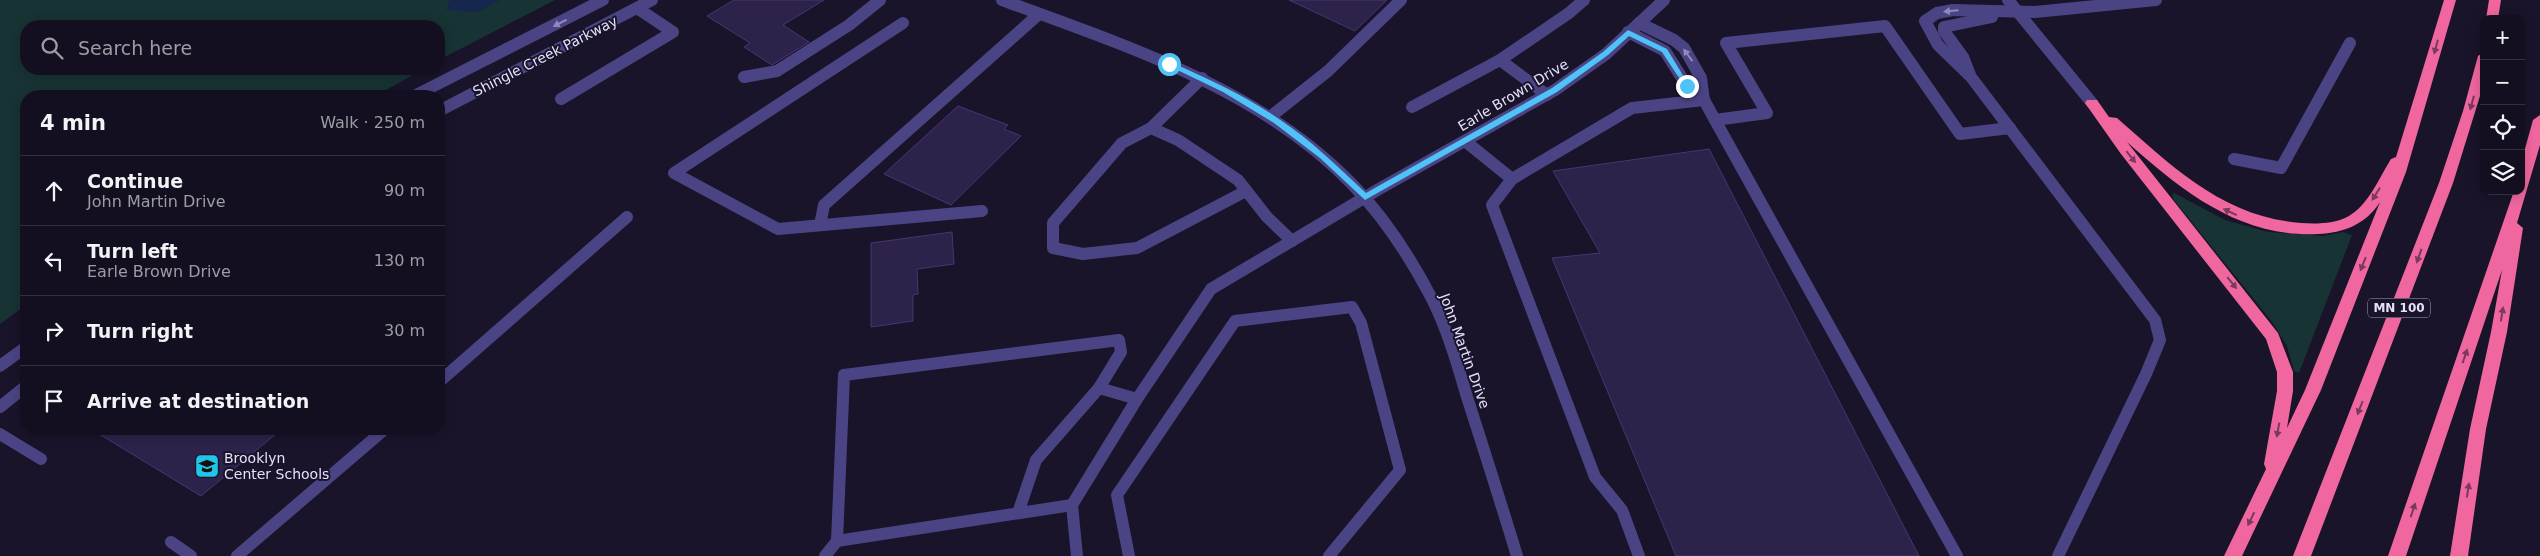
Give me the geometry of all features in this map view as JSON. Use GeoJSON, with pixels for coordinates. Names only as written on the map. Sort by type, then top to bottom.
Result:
{"type":"FeatureCollection","features":[{"type":"Feature","properties":{"kind":"highway"},"geometry":{"type":"LineString","coordinates":[[2233,556],[2314,390],[2399,172],[2450,0]]}},
{"type":"Feature","properties":{"kind":"highway"},"geometry":{"type":"LineString","coordinates":[[2493,15],[2495,0]]}},
{"type":"Feature","properties":{"kind":"highway","name":"MN 100"},"geometry":{"type":"LineString","coordinates":[[2302,556],[2446,183],[2470,111],[2483,60]]}},
{"type":"Feature","properties":{"kind":"highway"},"geometry":{"type":"LineString","coordinates":[[2092,103],[2195,192],[2236,215],[2277,227],[2298,229],[2329,228],[2355,219],[2367,209],[2410,137]]}},
{"type":"Feature","properties":{"kind":"highway"},"geometry":{"type":"LineString","coordinates":[[2092,103],[2126,151],[2273,337],[2285,372],[2284,390],[2269,483]]}},
{"type":"Feature","properties":{"kind":"highway"},"geometry":{"type":"LineString","coordinates":[[2525,178],[2540,120]]}},
{"type":"Feature","properties":{"kind":"highway"},"geometry":{"type":"LineString","coordinates":[[2397,556],[2520,195]]}},
{"type":"Feature","properties":{"kind":"highway"},"geometry":{"type":"LineString","coordinates":[[2459,556],[2478,428],[2500,332],[2521,195]]}},
{"type":"Feature","properties":{"kind":"street","name":"Shingle Creek Parkway"},"geometry":{"type":"LineString","coordinates":[[426,90],[603,0]]}},
{"type":"Feature","properties":{"kind":"street","name":"Shingle Creek Parkway"},"geometry":{"type":"LineString","coordinates":[[445,108],[652,0]]}},
{"type":"Feature","properties":{"kind":"street"},"geometry":{"type":"LineString","coordinates":[[744,77],[777,72],[849,26],[880,0]]}},
{"type":"Feature","properties":{"kind":"street","name":"John Martin Drive"},"geometry":{"type":"LineString","coordinates":[[1002,0],[1202,78],[1270,117],[1322,156],[1365,197],[1402,246],[1431,297],[1453,354],[1517,556]]}},
{"type":"Feature","properties":{"kind":"street"},"geometry":{"type":"LineString","coordinates":[[1270,117],[1328,72],[1401,0]]}},
{"type":"Feature","properties":{"kind":"street"},"geometry":{"type":"LineString","coordinates":[[1412,107],[1500,60],[1569,13],[1584,0]]}},
{"type":"Feature","properties":{"kind":"street","name":"Earle Brown Drive"},"geometry":{"type":"LineString","coordinates":[[1072,505],[1137,399],[1211,289],[1365,197],[1547,95],[1606,54],[1664,0]]}},
{"type":"Feature","properties":{"kind":"street"},"geometry":{"type":"LineString","coordinates":[[2008,0],[2092,103]]}},
{"type":"Feature","properties":{"kind":"street"},"geometry":{"type":"LineString","coordinates":[[1971,77],[1963,57],[1944,31],[1944,27],[1950,24],[2018,13],[2156,0]]}},
{"type":"Feature","properties":{"kind":"street"},"geometry":{"type":"LineString","coordinates":[[561,99],[673,32],[637,8]]}},
{"type":"Feature","properties":{"kind":"street"},"geometry":{"type":"LineString","coordinates":[[2018,13],[1955,10],[1930,16],[1925,21],[1927,29],[1950,60],[1971,77],[2154,320],[2160,340],[2146,374],[2058,556]]}},
{"type":"Feature","properties":{"kind":"street"},"geometry":{"type":"LineString","coordinates":[[820,225],[824,205],[1039,14]]}},
{"type":"Feature","properties":{"kind":"street"},"geometry":{"type":"LineString","coordinates":[[1639,22],[1674,40],[1684,48],[1701,78],[1704,100]]}},
{"type":"Feature","properties":{"kind":"street"},"geometry":{"type":"LineString","coordinates":[[903,23],[674,174],[778,229],[982,211]]}},
{"type":"Feature","properties":{"kind":"street"},"geometry":{"type":"LineString","coordinates":[[1716,120],[1767,113],[1726,43],[1885,26],[1960,134],[2010,128]]}},
{"type":"Feature","properties":{"kind":"street"},"geometry":{"type":"LineString","coordinates":[[1628,32],[1665,51],[1687,86],[1704,100],[1957,556]]}},
{"type":"Feature","properties":{"kind":"street"},"geometry":{"type":"LineString","coordinates":[[2234,159],[2281,168],[2350,43]]}},
{"type":"Feature","properties":{"kind":"street"},"geometry":{"type":"LineString","coordinates":[[1500,60],[1547,95]]}},
{"type":"Feature","properties":{"kind":"street"},"geometry":{"type":"LineString","coordinates":[[1202,78],[1151,128],[1122,143],[1053,223],[1052,248],[1083,254],[1138,248],[1246,191]]}},
{"type":"Feature","properties":{"kind":"street"},"geometry":{"type":"LineString","coordinates":[[1640,556],[1622,510],[1595,477],[1492,205],[1512,179],[1632,108],[1704,100]]}},
{"type":"Feature","properties":{"kind":"street"},"geometry":{"type":"LineString","coordinates":[[1151,128],[1178,140],[1238,180],[1267,217],[1292,241]]}},
{"type":"Feature","properties":{"kind":"street"},"geometry":{"type":"LineString","coordinates":[[1465,141],[1512,179]]}},
{"type":"Feature","properties":{"kind":"street"},"geometry":{"type":"LineString","coordinates":[[445,377],[627,217]]}},
{"type":"Feature","properties":{"kind":"street"},"geometry":{"type":"LineString","coordinates":[[1129,556],[1117,495],[1235,321],[1352,307],[1361,323],[1400,470],[1329,556]]}},
{"type":"Feature","properties":{"kind":"street"},"geometry":{"type":"LineString","coordinates":[[825,556],[837,541],[844,376],[1119,340],[1121,352],[1098,388],[1036,460],[1018,513]]}},
{"type":"Feature","properties":{"kind":"street"},"geometry":{"type":"LineString","coordinates":[[0,366],[20,351]]}},
{"type":"Feature","properties":{"kind":"street"},"geometry":{"type":"LineString","coordinates":[[1098,388],[1137,399]]}},
{"type":"Feature","properties":{"kind":"street"},"geometry":{"type":"LineString","coordinates":[[0,407],[20,391]]}},
{"type":"Feature","properties":{"kind":"street"},"geometry":{"type":"LineString","coordinates":[[0,434],[41,459]]}},
{"type":"Feature","properties":{"kind":"street"},"geometry":{"type":"LineString","coordinates":[[237,556],[377,435]]}},
{"type":"Feature","properties":{"kind":"street"},"geometry":{"type":"LineString","coordinates":[[837,541],[1072,505],[1077,556]]}},
{"type":"Feature","properties":{"kind":"street"},"geometry":{"type":"LineString","coordinates":[[171,542],[191,556]]}},
{"type":"Feature","properties":{"kind":"green space"},"geometry":{"type":"Polygon","coordinates":[[[0,0],[555,0],[445,57],[445,20],[20,20],[20,75],[413,75],[386,90],[20,90],[20,309],[0,324],[0,0]]]}},
{"type":"Feature","properties":{"kind":"green space"},"geometry":{"type":"Polygon","coordinates":[[[2174,193],[2225,220],[2268,232],[2323,236],[2343,232],[2352,235],[2299,373],[2294,371],[2287,346],[2273,323],[2174,200],[2172,195],[2174,193]]]}},
{"type":"Feature","properties":{"kind":"water"},"geometry":{"type":"Polygon","coordinates":[[[450,0],[500,0],[478,12],[446,10],[450,0]]]}},
{"type":"Feature","properties":{"kind":"building"},"geometry":{"type":"Polygon","coordinates":[[[734,0],[824,0],[783,25],[809,42],[772,65],[744,47],[750,43],[707,16],[734,0]]]}},
{"type":"Feature","properties":{"kind":"building"},"geometry":{"type":"Polygon","coordinates":[[[1289,0],[1387,0],[1355,31],[1289,0]]]}},
{"type":"Feature","properties":{"kind":"building"},"geometry":{"type":"Polygon","coordinates":[[[958,106],[1008,125],[1004,129],[1021,136],[951,205],[884,174],[958,106]]]}},
{"type":"Feature","properties":{"kind":"building"},"geometry":{"type":"Polygon","coordinates":[[[1709,149],[1919,556],[1676,556],[1552,258],[1600,253],[1553,171],[1709,149]]]}},
{"type":"Feature","properties":{"kind":"building"},"geometry":{"type":"Polygon","coordinates":[[[952,232],[954,264],[917,269],[918,294],[913,295],[913,321],[871,327],[871,243],[952,232]]]}},
{"type":"Feature","properties":{"kind":"building"},"geometry":{"type":"Polygon","coordinates":[[[101,435],[275,435],[201,496],[101,435]]]}},
{"type":"Feature","properties":{"kind":"place","name":"Brooklyn Center Schools"},"geometry":{"type":"Point","coordinates":[207,466]}},
{"type":"Feature","properties":{"kind":"route"},"geometry":{"type":"LineString","coordinates":[[1169,64],[1226,90],[1277,121],[1322,156],[1365,197],[1555,90],[1606,54],[1628,32],[1665,51],[1687,86]]}}]}
